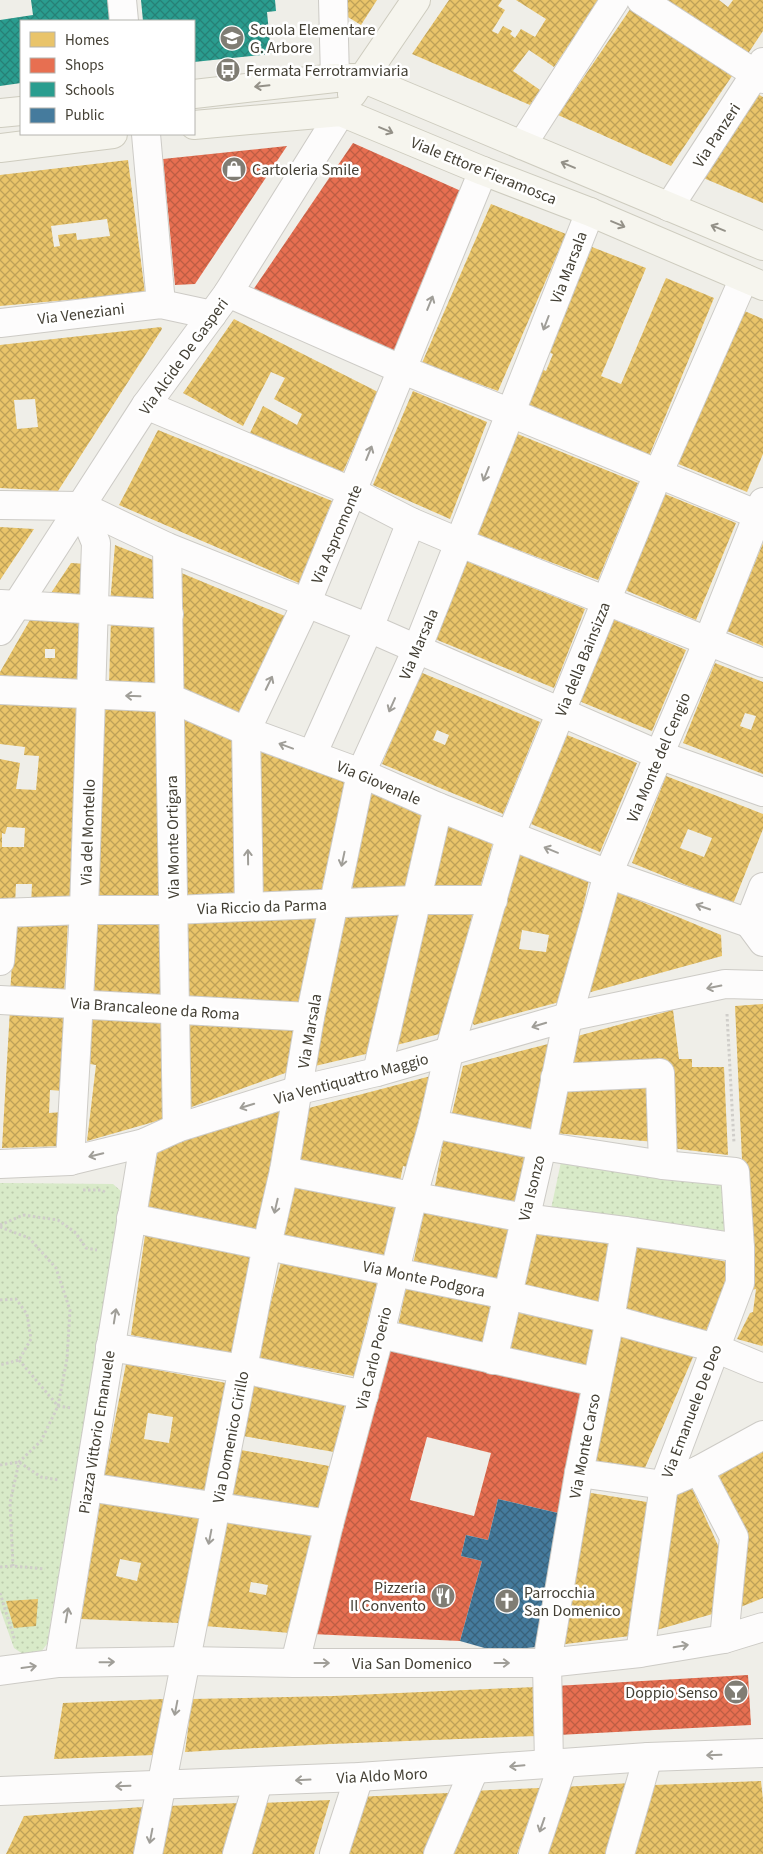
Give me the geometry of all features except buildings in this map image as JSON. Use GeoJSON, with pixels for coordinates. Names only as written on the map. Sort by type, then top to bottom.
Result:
{"type":"FeatureCollection","features":[{"type":"Feature","properties":{"kind":"main road","name":"Via Alcide De Gasperi"},"geometry":{"type":"LineString","coordinates":[[341,112],[416,0]]}},
{"type":"Feature","properties":{"kind":"main road"},"geometry":{"type":"LineString","coordinates":[[195,94],[335,78],[362,78],[763,246]]}},
{"type":"Feature","properties":{"kind":"main road"},"geometry":{"type":"LineString","coordinates":[[0,113],[20,111]]}},
{"type":"Feature","properties":{"kind":"main road","name":"Viale Ettore Fieramosca"},"geometry":{"type":"LineString","coordinates":[[195,125],[341,112],[483,171],[590,212],[753,282]]}},
{"type":"Feature","properties":{"kind":"main road"},"geometry":{"type":"LineString","coordinates":[[0,148],[105,135]]}},
{"type":"Feature","properties":{"kind":"street"},"geometry":{"type":"LineString","coordinates":[[122,0],[124,20]]}},
{"type":"Feature","properties":{"kind":"street"},"geometry":{"type":"LineString","coordinates":[[333,0],[335,78]]}},
{"type":"Feature","properties":{"kind":"street"},"geometry":{"type":"LineString","coordinates":[[522,145],[615,0]]}},
{"type":"Feature","properties":{"kind":"street"},"geometry":{"type":"LineString","coordinates":[[641,0],[760,72]]}},
{"type":"Feature","properties":{"kind":"street","name":"Via Panzeri"},"geometry":{"type":"LineString","coordinates":[[669,207],[760,72]]}},
{"type":"Feature","properties":{"kind":"street","name":"Via Alcide De Gasperi"},"geometry":{"type":"LineString","coordinates":[[0,631],[8,605],[81,506],[146,406],[228,293],[341,112]]}},
{"type":"Feature","properties":{"kind":"street"},"geometry":{"type":"LineString","coordinates":[[146,135],[161,304]]}},
{"type":"Feature","properties":{"kind":"street","name":"Via Aspromonte"},"geometry":{"type":"LineString","coordinates":[[249,906],[246,731],[306,604],[483,171]]}},
{"type":"Feature","properties":{"kind":"street","name":"Via Marsala"},"geometry":{"type":"LineString","coordinates":[[299,1090],[310,1017],[361,773],[417,649],[590,212]]}},
{"type":"Feature","properties":{"kind":"street","name":"Via della Bainsizza"},"geometry":{"type":"LineString","coordinates":[[450,1052],[511,834],[658,474],[753,282]]}},
{"type":"Feature","properties":{"kind":"street"},"geometry":{"type":"LineString","coordinates":[[228,293],[403,370],[658,474],[761,511]]}},
{"type":"Feature","properties":{"kind":"street","name":"Via Veneziani"},"geometry":{"type":"LineString","coordinates":[[0,323],[161,304],[212,315]]}},
{"type":"Feature","properties":{"kind":"street"},"geometry":{"type":"LineString","coordinates":[[146,406],[353,492],[411,522],[458,542],[763,663]]}},
{"type":"Feature","properties":{"kind":"street"},"geometry":{"type":"LineString","coordinates":[[0,505],[81,506],[167,547],[369,628],[659,754],[763,792]]}},
{"type":"Feature","properties":{"kind":"street","name":"Via del Montello"},"geometry":{"type":"LineString","coordinates":[[70,1161],[77,1003],[84,910],[96,543],[81,506]]}},
{"type":"Feature","properties":{"kind":"street","name":"Via Monte del Cengio"},"geometry":{"type":"LineString","coordinates":[[568,1017],[608,874],[708,641],[761,511]]}},
{"type":"Feature","properties":{"kind":"street"},"geometry":{"type":"LineString","coordinates":[[312,755],[369,628],[411,522]]}},
{"type":"Feature","properties":{"kind":"street","name":"Via Monte Ortigara"},"geometry":{"type":"LineString","coordinates":[[167,547],[177,1128]]}},
{"type":"Feature","properties":{"kind":"street"},"geometry":{"type":"LineString","coordinates":[[8,605],[169,614]]}},
{"type":"Feature","properties":{"kind":"street","name":"Via Giovenale"},"geometry":{"type":"LineString","coordinates":[[0,690],[170,698],[246,731],[361,773],[438,807],[511,834],[756,933]]}},
{"type":"Feature","properties":{"kind":"street"},"geometry":{"type":"LineString","coordinates":[[377,1072],[438,807]]}},
{"type":"Feature","properties":{"kind":"street"},"geometry":{"type":"LineString","coordinates":[[756,933],[763,887]]}},
{"type":"Feature","properties":{"kind":"street","name":"Via Riccio da Parma"},"geometry":{"type":"LineString","coordinates":[[2,913],[84,910],[173,910],[416,900],[493,900]]}},
{"type":"Feature","properties":{"kind":"street"},"geometry":{"type":"LineString","coordinates":[[0,961],[2,913]]}},
{"type":"Feature","properties":{"kind":"street","name":"Via Ventiquattro Maggio"},"geometry":{"type":"LineString","coordinates":[[0,1164],[70,1161],[144,1144],[177,1128],[299,1090],[377,1072],[568,1017],[725,984],[763,985]]}},
{"type":"Feature","properties":{"kind":"street","name":"Via Brancaleone da Roma"},"geometry":{"type":"LineString","coordinates":[[0,1000],[310,1017]]}},
{"type":"Feature","properties":{"kind":"street","name":"Via Isonzo"},"geometry":{"type":"LineString","coordinates":[[493,1360],[542,1146],[568,1017]]}},
{"type":"Feature","properties":{"kind":"street","name":"Via Carlo Poerio"},"geometry":{"type":"LineString","coordinates":[[295,1663],[450,1052]]}},
{"type":"Feature","properties":{"kind":"street"},"geometry":{"type":"LineString","coordinates":[[555,1078],[660,1073],[663,1165]]}},
{"type":"Feature","properties":{"kind":"street","name":"Via Domenico Cirillo"},"geometry":{"type":"LineString","coordinates":[[148,1854],[299,1090]]}},
{"type":"Feature","properties":{"kind":"street"},"geometry":{"type":"LineString","coordinates":[[433,1124],[542,1146],[663,1165],[735,1172]]}},
{"type":"Feature","properties":{"kind":"street","name":"Piazza Vittorio Emanuele"},"geometry":{"type":"LineString","coordinates":[[58,1663],[76,1484],[110,1347],[144,1144]]}},
{"type":"Feature","properties":{"kind":"street"},"geometry":{"type":"LineString","coordinates":[[284,1171],[524,1218],[740,1248]]}},
{"type":"Feature","properties":{"kind":"street","name":"Via Emanuele De Deo"},"geometry":{"type":"LineString","coordinates":[[640,1653],[664,1485],[740,1283],[740,1248],[735,1172]]}},
{"type":"Feature","properties":{"kind":"street","name":"Via Monte Podgora"},"geometry":{"type":"LineString","coordinates":[[131,1218],[507,1295],[610,1319],[715,1348],[763,1368]]}},
{"type":"Feature","properties":{"kind":"street","name":"Via Monte Carso"},"geometry":{"type":"LineString","coordinates":[[532,1854],[556,1764],[547,1663],[579,1473],[610,1319],[625,1231]]}},
{"type":"Feature","properties":{"kind":"street"},"geometry":{"type":"LineString","coordinates":[[380,1334],[596,1382]]}},
{"type":"Feature","properties":{"kind":"street"},"geometry":{"type":"LineString","coordinates":[[110,1347],[243,1369],[364,1395]]}},
{"type":"Feature","properties":{"kind":"street"},"geometry":{"type":"LineString","coordinates":[[579,1473],[664,1485],[699,1470],[763,1436]]}},
{"type":"Feature","properties":{"kind":"street"},"geometry":{"type":"LineString","coordinates":[[699,1470],[734,1536],[724,1639]]}},
{"type":"Feature","properties":{"kind":"street"},"geometry":{"type":"LineString","coordinates":[[76,1484],[329,1524]]}},
{"type":"Feature","properties":{"kind":"street","name":"Via San Domenico"},"geometry":{"type":"LineString","coordinates":[[58,1663],[185,1660],[295,1663],[547,1663],[640,1653],[724,1639],[763,1628]]}},
{"type":"Feature","properties":{"kind":"street"},"geometry":{"type":"LineString","coordinates":[[0,1671],[58,1663]]}},
{"type":"Feature","properties":{"kind":"street","name":"Via Aldo Moro"},"geometry":{"type":"LineString","coordinates":[[0,1790],[258,1782],[474,1770],[648,1757],[763,1753]]}},
{"type":"Feature","properties":{"kind":"street"},"geometry":{"type":"LineString","coordinates":[[620,1854],[648,1757]]}},
{"type":"Feature","properties":{"kind":"street"},"geometry":{"type":"LineString","coordinates":[[438,1854],[474,1770]]}},
{"type":"Feature","properties":{"kind":"street"},"geometry":{"type":"LineString","coordinates":[[334,1854],[359,1777]]}},
{"type":"Feature","properties":{"kind":"street"},"geometry":{"type":"LineString","coordinates":[[237,1854],[258,1782]]}},
{"type":"Feature","properties":{"kind":"path"},"geometry":{"type":"LineString","coordinates":[[725,984],[735,1172]]}},
{"type":"Feature","properties":{"kind":"path"},"geometry":{"type":"LineString","coordinates":[[74,1190],[102,1190],[112,1197]]}},
{"type":"Feature","properties":{"kind":"path"},"geometry":{"type":"LineString","coordinates":[[0,1226],[23,1215],[58,1220],[76,1233],[86,1248],[103,1252]]}},
{"type":"Feature","properties":{"kind":"path"},"geometry":{"type":"LineString","coordinates":[[0,1226],[29,1238],[56,1268],[70,1310],[67,1359],[58,1406],[41,1441],[19,1462],[10,1504],[13,1566]]}},
{"type":"Feature","properties":{"kind":"path"},"geometry":{"type":"LineString","coordinates":[[0,1300],[16,1299],[27,1314],[31,1339],[18,1360],[0,1365]]}},
{"type":"Feature","properties":{"kind":"path"},"geometry":{"type":"LineString","coordinates":[[18,1360],[58,1406],[76,1409]]}},
{"type":"Feature","properties":{"kind":"path"},"geometry":{"type":"LineString","coordinates":[[0,1465],[19,1462],[41,1478],[76,1484]]}},
{"type":"Feature","properties":{"kind":"path"},"geometry":{"type":"LineString","coordinates":[[0,1567],[13,1566],[53,1570]]}},
{"type":"Feature","properties":{"kind":"path"},"geometry":{"type":"LineString","coordinates":[[0,1594],[15,1641],[22,1643]]}},
{"type":"Feature","properties":{"kind":"green space"},"geometry":{"type":"Polygon","coordinates":[[[561,1162],[728,1184],[728,1232],[551,1209],[561,1162]]]}},
{"type":"Feature","properties":{"kind":"green space"},"geometry":{"type":"Polygon","coordinates":[[[0,1183],[113,1184],[122,1192],[47,1644],[41,1652],[23,1654],[14,1648],[0,1609],[0,1183]]]}},
{"type":"Feature","properties":{"kind":"place","name":"Scuola Elementare G. Arbore"},"geometry":{"type":"Point","coordinates":[232,38]}},
{"type":"Feature","properties":{"kind":"place","name":"Fermata Ferrotramviaria"},"geometry":{"type":"Point","coordinates":[228,70]}},
{"type":"Feature","properties":{"kind":"place","name":"Cartoleria Smile"},"geometry":{"type":"Point","coordinates":[234,169]}},
{"type":"Feature","properties":{"kind":"place","name":"Pizzeria Il Convento"},"geometry":{"type":"Point","coordinates":[443,1596]}},
{"type":"Feature","properties":{"kind":"place","name":"Parrocchia San Domenico"},"geometry":{"type":"Point","coordinates":[507,1601]}},
{"type":"Feature","properties":{"kind":"place","name":"Doppio Senso"},"geometry":{"type":"Point","coordinates":[736,1692]}}]}
